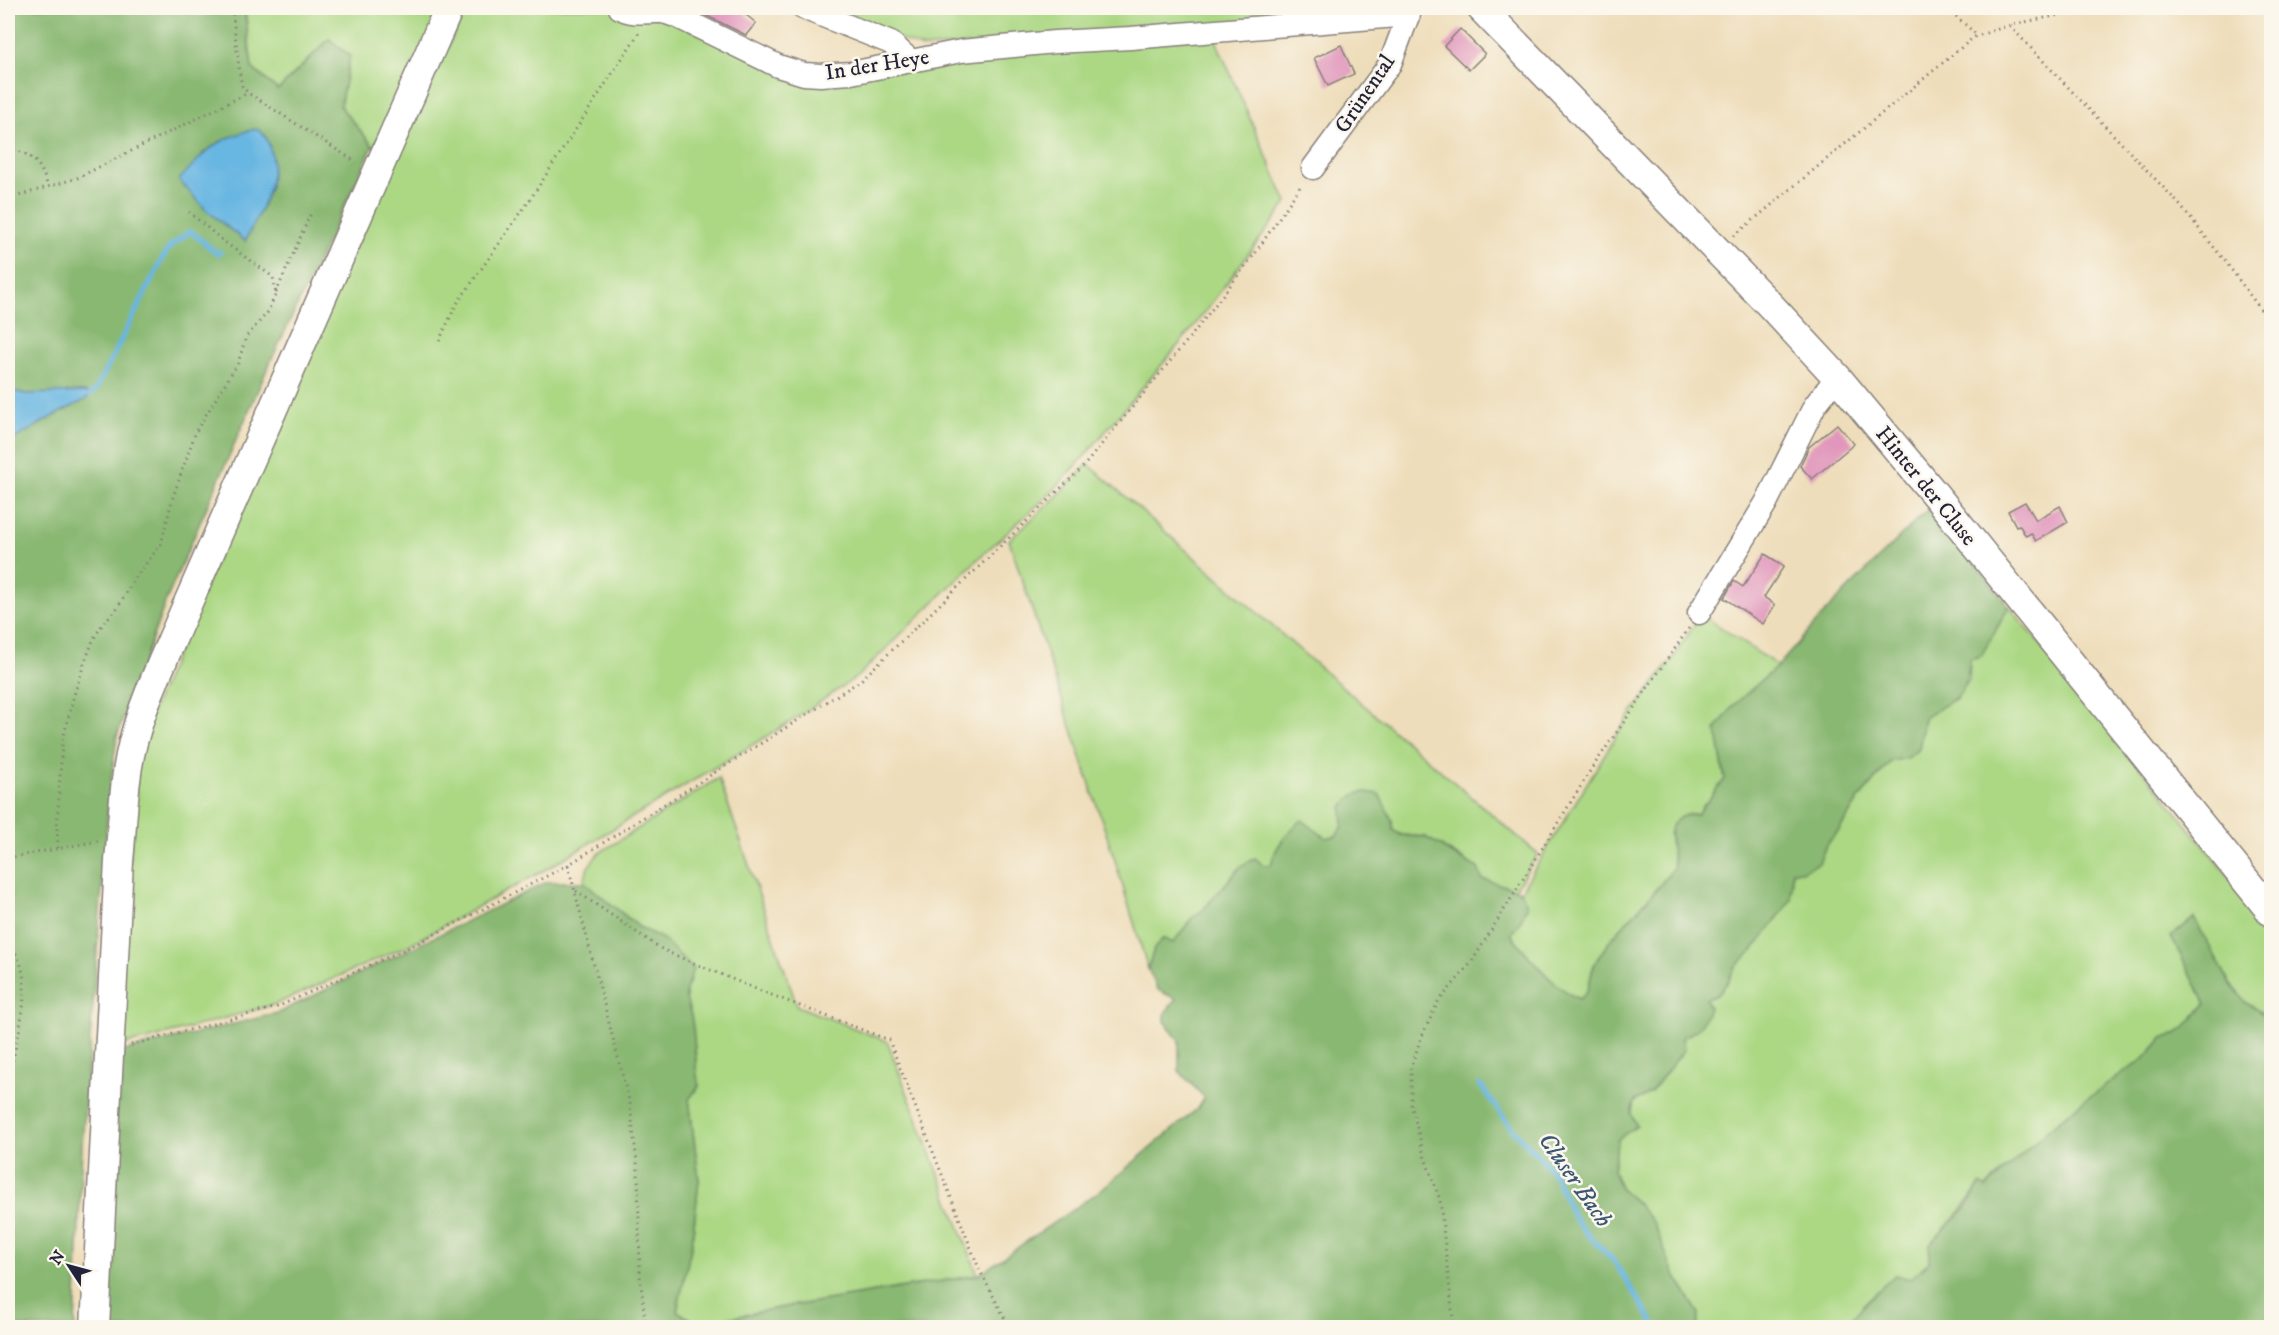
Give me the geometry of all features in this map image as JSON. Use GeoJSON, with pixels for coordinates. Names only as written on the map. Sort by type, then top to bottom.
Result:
{"type":"FeatureCollection","features":[{"type":"Feature","properties":{"kind":"main road"},"geometry":{"type":"LineString","coordinates":[[95,1328],[119,861],[124,797],[133,742],[172,641],[449,8]]}},
{"type":"Feature","properties":{"kind":"main road","name":"Hinter der Cluse"},"geometry":{"type":"LineString","coordinates":[[1481,8],[1836,377],[1937,497],[2271,914]]}},
{"type":"Feature","properties":{"kind":"street","name":"In der Heye"},"geometry":{"type":"LineString","coordinates":[[620,8],[657,11],[687,20],[778,66],[804,74],[851,73],[910,60],[1004,46]]}},
{"type":"Feature","properties":{"kind":"street"},"geometry":{"type":"LineString","coordinates":[[803,8],[891,43],[910,60]]}},
{"type":"Feature","properties":{"kind":"street","name":"Grünental"},"geometry":{"type":"LineString","coordinates":[[1004,46],[1212,32],[1410,11],[1390,64],[1313,168]]}},
{"type":"Feature","properties":{"kind":"street"},"geometry":{"type":"LineString","coordinates":[[1699,613],[1767,503],[1815,405],[1836,377]]}},
{"type":"Feature","properties":{"kind":"path"},"geometry":{"type":"LineString","coordinates":[[232,8],[242,86],[248,93],[363,166]]}},
{"type":"Feature","properties":{"kind":"path"},"geometry":{"type":"LineString","coordinates":[[1947,8],[1978,36]]}},
{"type":"Feature","properties":{"kind":"path"},"geometry":{"type":"LineString","coordinates":[[1716,250],[1978,36],[2010,26],[2094,8]]}},
{"type":"Feature","properties":{"kind":"path"},"geometry":{"type":"LineString","coordinates":[[439,341],[456,305],[530,201],[638,36],[657,11]]}},
{"type":"Feature","properties":{"kind":"path"},"geometry":{"type":"LineString","coordinates":[[2010,26],[2179,204],[2225,261],[2271,325]]}},
{"type":"Feature","properties":{"kind":"path"},"geometry":{"type":"LineString","coordinates":[[8,199],[77,178],[248,93]]}},
{"type":"Feature","properties":{"kind":"path"},"geometry":{"type":"LineString","coordinates":[[8,148],[23,152],[42,167],[48,187]]}},
{"type":"Feature","properties":{"kind":"path"},"geometry":{"type":"LineString","coordinates":[[146,1042],[277,1007],[408,948],[568,865],[860,681],[1083,467],[1236,279],[1313,168]]}},
{"type":"Feature","properties":{"kind":"path"},"geometry":{"type":"LineString","coordinates":[[189,212],[223,241],[273,277],[276,294]]}},
{"type":"Feature","properties":{"kind":"path"},"geometry":{"type":"LineString","coordinates":[[58,848],[62,743],[74,695],[94,638],[161,544],[173,497],[196,431],[238,363],[246,337],[267,313],[311,213]]}},
{"type":"Feature","properties":{"kind":"path"},"geometry":{"type":"LineString","coordinates":[[1454,1328],[1440,1200],[1424,1155],[1411,1104],[1410,1067],[1438,1002],[1471,963],[1592,768],[1699,613]]}},
{"type":"Feature","properties":{"kind":"path"},"geometry":{"type":"LineString","coordinates":[[8,858],[102,841]]}},
{"type":"Feature","properties":{"kind":"path"},"geometry":{"type":"LineString","coordinates":[[568,865],[630,1104],[638,1171],[640,1276],[646,1328]]}},
{"type":"Feature","properties":{"kind":"path"},"geometry":{"type":"LineString","coordinates":[[576,891],[666,951],[756,989],[889,1040],[980,1271],[1010,1328]]}},
{"type":"Feature","properties":{"kind":"path"},"geometry":{"type":"LineString","coordinates":[[8,944],[19,958],[23,971],[24,992],[8,1083]]}},
{"type":"Feature","properties":{"kind":"green space"},"geometry":{"type":"Polygon","coordinates":[[[8,8],[244,8],[252,68],[278,90],[329,39],[350,56],[340,106],[373,146],[267,369],[165,603],[117,736],[109,795],[82,1144],[75,1327],[8,1327],[8,443],[85,400],[85,392],[26,394],[8,390],[8,8]],[[265,135],[221,141],[202,154],[223,224],[245,241],[268,190],[272,164],[265,135]]]}},
{"type":"Feature","properties":{"kind":"green space"},"geometry":{"type":"Polygon","coordinates":[[[245,8],[443,8],[374,147],[340,106],[350,56],[329,39],[278,90],[252,68],[245,8]]]}},
{"type":"Feature","properties":{"kind":"green space"},"geometry":{"type":"Polygon","coordinates":[[[466,8],[610,8],[667,19],[779,69],[1214,36],[1287,203],[1192,329],[1082,459],[1052,492],[981,556],[858,676],[787,724],[548,868],[407,946],[276,1004],[146,1040],[115,1046],[139,742],[291,385],[466,8]]]}},
{"type":"Feature","properties":{"kind":"green space"},"geometry":{"type":"Polygon","coordinates":[[[818,8],[1272,8],[1279,24],[923,48],[818,8]]]}},
{"type":"Feature","properties":{"kind":"green space"},"geometry":{"type":"Polygon","coordinates":[[[1088,464],[1311,660],[1538,854],[1515,889],[1482,879],[1463,859],[1425,837],[1401,835],[1393,830],[1343,826],[1336,836],[1326,838],[1271,865],[1241,866],[1203,910],[1192,918],[1173,944],[1163,939],[1154,949],[1148,969],[1113,854],[1009,540],[1088,464]]]}},
{"type":"Feature","properties":{"kind":"green space"},"geometry":{"type":"Polygon","coordinates":[[[1928,509],[1944,525],[2009,606],[1981,656],[1970,659],[1966,683],[1962,691],[1924,718],[1919,749],[1907,758],[1891,761],[1860,797],[1840,829],[1826,845],[1819,863],[1802,871],[1792,871],[1791,900],[1754,949],[1735,967],[1727,983],[1717,995],[1706,999],[1709,1008],[1702,1022],[1692,1033],[1682,1037],[1684,1050],[1651,1092],[1634,1102],[1631,1114],[1637,1126],[1618,1139],[1613,1171],[1621,1189],[1637,1203],[1654,1224],[1674,1274],[1699,1314],[1697,1327],[103,1328],[117,1053],[278,1013],[547,882],[584,882],[639,927],[663,939],[693,968],[686,996],[692,1021],[699,1086],[689,1099],[699,1180],[692,1243],[677,1311],[702,1324],[773,1309],[978,1275],[1098,1192],[1197,1109],[1204,1097],[1179,1071],[1179,1041],[1165,1021],[1165,1013],[1176,999],[1158,990],[1148,969],[1154,949],[1163,938],[1173,943],[1192,918],[1203,910],[1241,866],[1255,858],[1263,865],[1271,865],[1282,840],[1302,820],[1326,838],[1336,836],[1343,826],[1342,807],[1358,793],[1379,794],[1392,820],[1393,830],[1401,835],[1425,837],[1478,868],[1482,879],[1521,891],[1527,905],[1521,920],[1511,934],[1551,980],[1579,999],[1583,996],[1604,949],[1674,866],[1670,839],[1673,824],[1686,815],[1697,814],[1725,779],[1716,729],[1734,705],[1778,666],[1829,608],[1928,509]]]}},
{"type":"Feature","properties":{"kind":"green space"},"geometry":{"type":"Polygon","coordinates":[[[2009,606],[2271,928],[2271,1019],[2246,1003],[2230,983],[2194,918],[2171,937],[2206,1004],[2184,1028],[2175,1035],[2163,1038],[2145,1058],[2081,1103],[1985,1188],[1980,1184],[1963,1208],[1930,1244],[1929,1262],[1910,1279],[1895,1275],[1865,1303],[1845,1327],[1697,1327],[1699,1314],[1674,1274],[1637,1203],[1621,1189],[1613,1171],[1618,1139],[1631,1114],[1634,1102],[1651,1092],[1684,1050],[1682,1037],[1706,999],[1717,995],[1727,983],[1735,967],[1754,949],[1791,900],[1792,871],[1819,863],[1826,845],[1840,829],[1860,797],[1891,761],[1907,758],[1919,749],[1924,718],[1956,699],[1969,680],[1970,659],[1994,634],[2009,606]]]}},
{"type":"Feature","properties":{"kind":"green space"},"geometry":{"type":"Polygon","coordinates":[[[1701,614],[1778,666],[1734,705],[1721,757],[1725,779],[1697,814],[1690,814],[1669,833],[1674,866],[1655,891],[1613,937],[1595,963],[1586,992],[1579,999],[1551,980],[1511,934],[1527,906],[1521,891],[1621,728],[1671,661],[1701,614]]]}},
{"type":"Feature","properties":{"kind":"green space"},"geometry":{"type":"Polygon","coordinates":[[[719,778],[797,1006],[887,1041],[978,1275],[773,1309],[702,1324],[677,1311],[692,1243],[699,1180],[689,1099],[699,1086],[695,1069],[696,1057],[690,1012],[686,1003],[686,989],[691,979],[663,939],[639,927],[584,882],[588,867],[599,853],[719,778]]]}},
{"type":"Feature","properties":{"kind":"green space"},"geometry":{"type":"Polygon","coordinates":[[[2194,918],[2230,983],[2246,1003],[2271,1019],[2271,1327],[1845,1327],[1865,1303],[1895,1275],[1910,1279],[1929,1262],[1930,1244],[1968,1205],[1980,1184],[1986,1188],[2048,1130],[2081,1103],[2145,1058],[2163,1038],[2175,1035],[2184,1028],[2206,1004],[2171,937],[2194,918]]]}},
{"type":"Feature","properties":{"kind":"water"},"geometry":{"type":"Polygon","coordinates":[[[256,129],[265,136],[272,155],[271,181],[257,218],[245,241],[206,210],[179,180],[196,161],[222,141],[256,129]]]}},
{"type":"Feature","properties":{"kind":"water"},"geometry":{"type":"Polygon","coordinates":[[[8,390],[26,394],[85,392],[90,395],[8,443],[8,390]]]}},
{"type":"Feature","properties":{"kind":"building"},"geometry":{"type":"Polygon","coordinates":[[[694,8],[750,8],[745,14],[756,23],[746,35],[694,8]]]}},
{"type":"Feature","properties":{"kind":"building"},"geometry":{"type":"Polygon","coordinates":[[[1460,29],[1485,54],[1469,70],[1444,46],[1460,29]]]}},
{"type":"Feature","properties":{"kind":"building"},"geometry":{"type":"Polygon","coordinates":[[[1341,45],[1354,74],[1328,86],[1314,58],[1341,45]]]}},
{"type":"Feature","properties":{"kind":"building"},"geometry":{"type":"Polygon","coordinates":[[[1837,424],[1854,444],[1812,479],[1800,466],[1809,447],[1837,424]]]}},
{"type":"Feature","properties":{"kind":"building"},"geometry":{"type":"Polygon","coordinates":[[[2025,502],[2036,520],[2060,506],[2068,522],[2036,541],[2031,533],[2026,536],[2019,525],[2016,526],[2008,511],[2025,502]]]}},
{"type":"Feature","properties":{"kind":"building"},"geometry":{"type":"Polygon","coordinates":[[[1765,554],[1784,566],[1764,597],[1775,605],[1763,624],[1724,598],[1734,581],[1743,587],[1765,554]]]}},
{"type":"Feature","properties":{"kind":"waterway"},"geometry":{"type":"LineString","coordinates":[[90,395],[96,389],[170,247],[190,231],[218,254],[220,252]]}},
{"type":"Feature","properties":{"kind":"waterway","name":"Cluser Bach"},"geometry":{"type":"LineString","coordinates":[[1480,1085],[1513,1130],[1545,1163],[1556,1178],[1571,1213],[1583,1230],[1613,1260],[1657,1328]]}}]}
